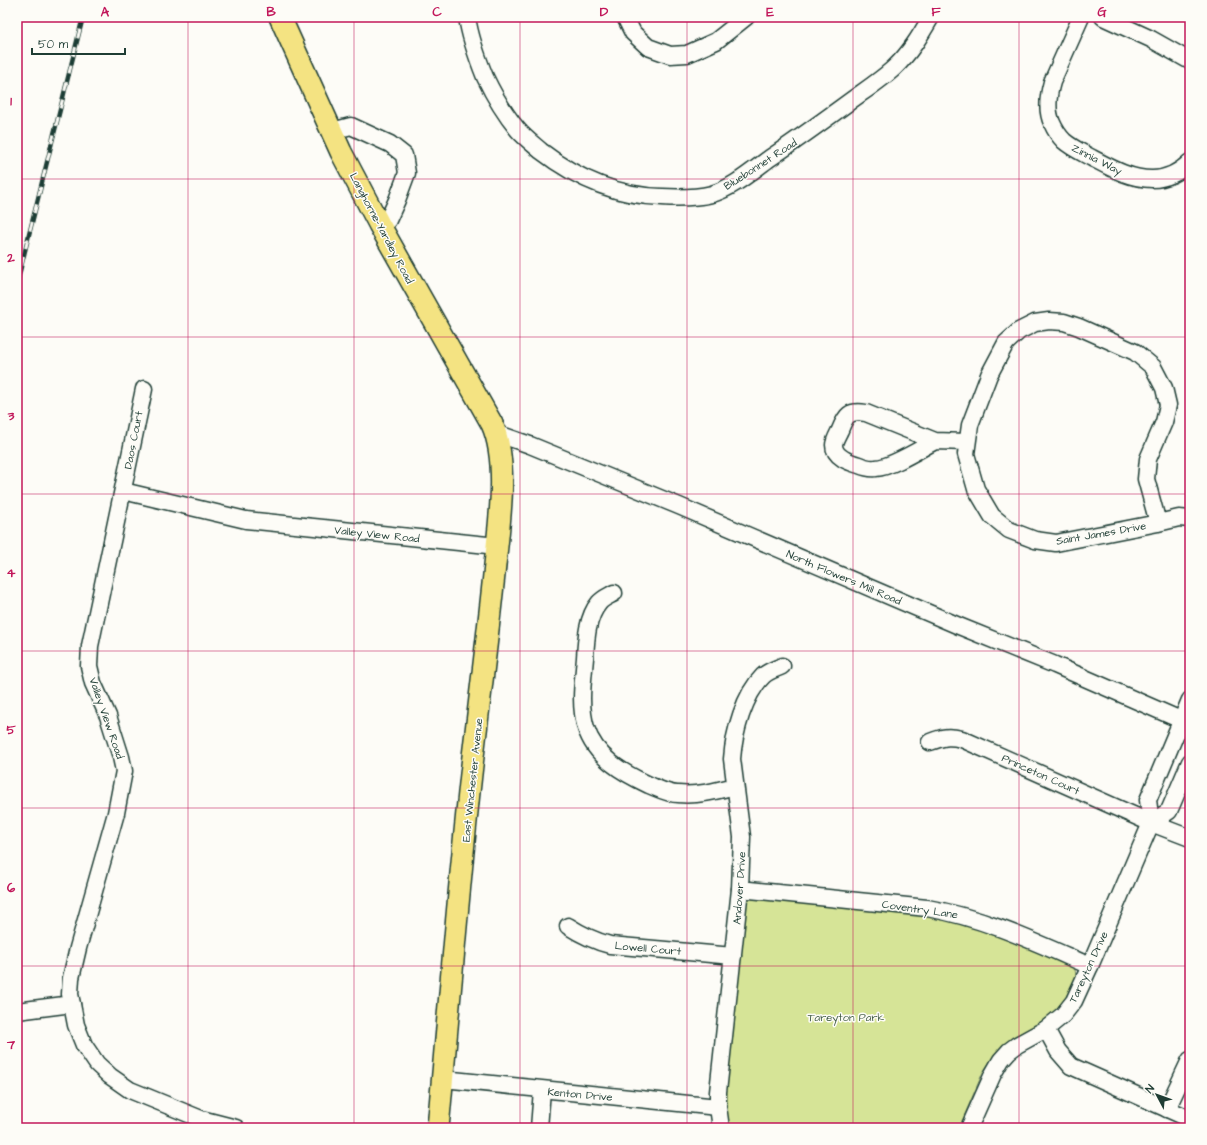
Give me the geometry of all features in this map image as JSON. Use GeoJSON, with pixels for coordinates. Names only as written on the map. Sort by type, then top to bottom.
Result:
{"type":"FeatureCollection","features":[{"type":"Feature","properties":{"kind":"main road","name":"Langhorne-Yardley Road"},"geometry":{"type":"LineString","coordinates":[[280,17],[332,131],[380,227],[496,433]]}},
{"type":"Feature","properties":{"kind":"main road","name":"East Winchester Avenue"},"geometry":{"type":"LineString","coordinates":[[438,1128],[471,775],[490,621],[497,546],[501,474],[496,433]]}},
{"type":"Feature","properties":{"kind":"street","name":"Bluebonnet Road"},"geometry":{"type":"LineString","coordinates":[[467,17],[474,51],[495,97],[502,109],[529,142],[556,163],[601,185],[628,194],[645,197],[677,198],[701,196],[714,193],[732,185],[800,138],[894,68],[910,51],[931,17]]}},
{"type":"Feature","properties":{"kind":"street"},"geometry":{"type":"LineString","coordinates":[[625,17],[633,33],[648,47],[670,55],[686,54],[716,41],[746,17]]}},
{"type":"Feature","properties":{"kind":"street","name":"Zinnia Way"},"geometry":{"type":"LineString","coordinates":[[1081,17],[1052,82],[1049,93],[1048,110],[1051,122],[1057,133],[1064,141],[1079,151],[1115,170],[1140,178],[1153,179],[1172,175],[1190,162]]}},
{"type":"Feature","properties":{"kind":"street"},"geometry":{"type":"LineString","coordinates":[[1103,17],[1151,39],[1190,61]]}},
{"type":"Feature","properties":{"kind":"street"},"geometry":{"type":"LineString","coordinates":[[332,131],[351,126],[390,144],[404,155],[407,173],[398,200],[388,220],[380,227]]}},
{"type":"Feature","properties":{"kind":"street","name":"Saint James Drive"},"geometry":{"type":"LineString","coordinates":[[1158,523],[1146,480],[1148,459],[1164,422],[1168,405],[1164,388],[1153,367],[1135,352],[1079,327],[1064,322],[1049,321],[1035,323],[1019,331],[1006,343],[989,375],[970,425],[967,442],[966,454],[976,489],[992,516],[1009,530],[1035,540],[1056,543],[1158,523],[1179,518],[1190,519]]}},
{"type":"Feature","properties":{"kind":"street","name":"Daos Court"},"geometry":{"type":"LineString","coordinates":[[123,491],[144,389]]}},
{"type":"Feature","properties":{"kind":"street"},"geometry":{"type":"LineString","coordinates":[[935,441],[892,463],[878,468],[871,468],[847,462],[841,457],[834,444],[844,419],[849,414],[857,412],[866,413],[935,441],[967,442]]}},
{"type":"Feature","properties":{"kind":"street","name":"North Flowers Mill Road"},"geometry":{"type":"LineString","coordinates":[[496,433],[530,445],[678,506],[959,626],[1055,665],[1185,722]]}},
{"type":"Feature","properties":{"kind":"street","name":"Valley View Road"},"geometry":{"type":"LineString","coordinates":[[236,1128],[201,1119],[141,1095],[130,1090],[110,1076],[97,1064],[84,1045],[76,1025],[70,994],[71,978],[78,948],[116,813],[124,771],[108,716],[93,682],[89,666],[90,640],[123,491],[246,520],[497,546]]}},
{"type":"Feature","properties":{"kind":"street"},"geometry":{"type":"LineString","coordinates":[[614,593],[600,603],[594,611],[589,624],[586,645],[582,708],[589,735],[608,761],[615,767],[664,792],[691,795],[735,786]]}},
{"type":"Feature","properties":{"kind":"street","name":"Andover Drive"},"geometry":{"type":"LineString","coordinates":[[721,1128],[718,1107],[740,889],[742,836],[732,758],[733,746],[739,724],[753,688],[765,674],[782,666]]}},
{"type":"Feature","properties":{"kind":"street"},"geometry":{"type":"LineString","coordinates":[[1190,700],[1185,722],[1148,800],[1151,823],[1169,810],[1190,762]]}},
{"type":"Feature","properties":{"kind":"street","name":"Princeton Court"},"geometry":{"type":"LineString","coordinates":[[930,742],[942,737],[950,736],[962,739],[1151,823],[1190,838]]}},
{"type":"Feature","properties":{"kind":"street","name":"Tareyton Drive"},"geometry":{"type":"LineString","coordinates":[[969,1128],[993,1074],[1001,1060],[1017,1045],[1046,1029],[1063,1015],[1074,1001],[1151,823]]}},
{"type":"Feature","properties":{"kind":"street","name":"Coventry Lane"},"geometry":{"type":"LineString","coordinates":[[740,889],[927,908],[950,912],[980,921],[1090,966]]}},
{"type":"Feature","properties":{"kind":"street","name":"Lowell Court"},"geometry":{"type":"LineString","coordinates":[[568,926],[582,936],[610,945],[733,956]]}},
{"type":"Feature","properties":{"kind":"street"},"geometry":{"type":"LineString","coordinates":[[17,1010],[72,1004]]}},
{"type":"Feature","properties":{"kind":"street"},"geometry":{"type":"LineString","coordinates":[[1046,1029],[1058,1051],[1071,1066],[1190,1119]]}},
{"type":"Feature","properties":{"kind":"street"},"geometry":{"type":"LineString","coordinates":[[1167,1109],[1190,1060]]}},
{"type":"Feature","properties":{"kind":"street","name":"Kenton Drive"},"geometry":{"type":"LineString","coordinates":[[442,1079],[718,1107]]}},
{"type":"Feature","properties":{"kind":"street"},"geometry":{"type":"LineString","coordinates":[[539,1128],[542,1090]]}},
{"type":"Feature","properties":{"kind":"green space","name":"Tareyton Park"},"geometry":{"type":"Polygon","coordinates":[[[756,896],[907,911],[983,928],[1069,964],[1075,969],[1076,977],[1066,997],[1049,1018],[1013,1037],[995,1054],[983,1072],[959,1128],[729,1128],[724,1103],[745,904],[749,899],[756,896]]]}},
{"type":"Feature","properties":{"kind":"railway"},"geometry":{"type":"LineString","coordinates":[[17,283],[83,17]]}}]}
